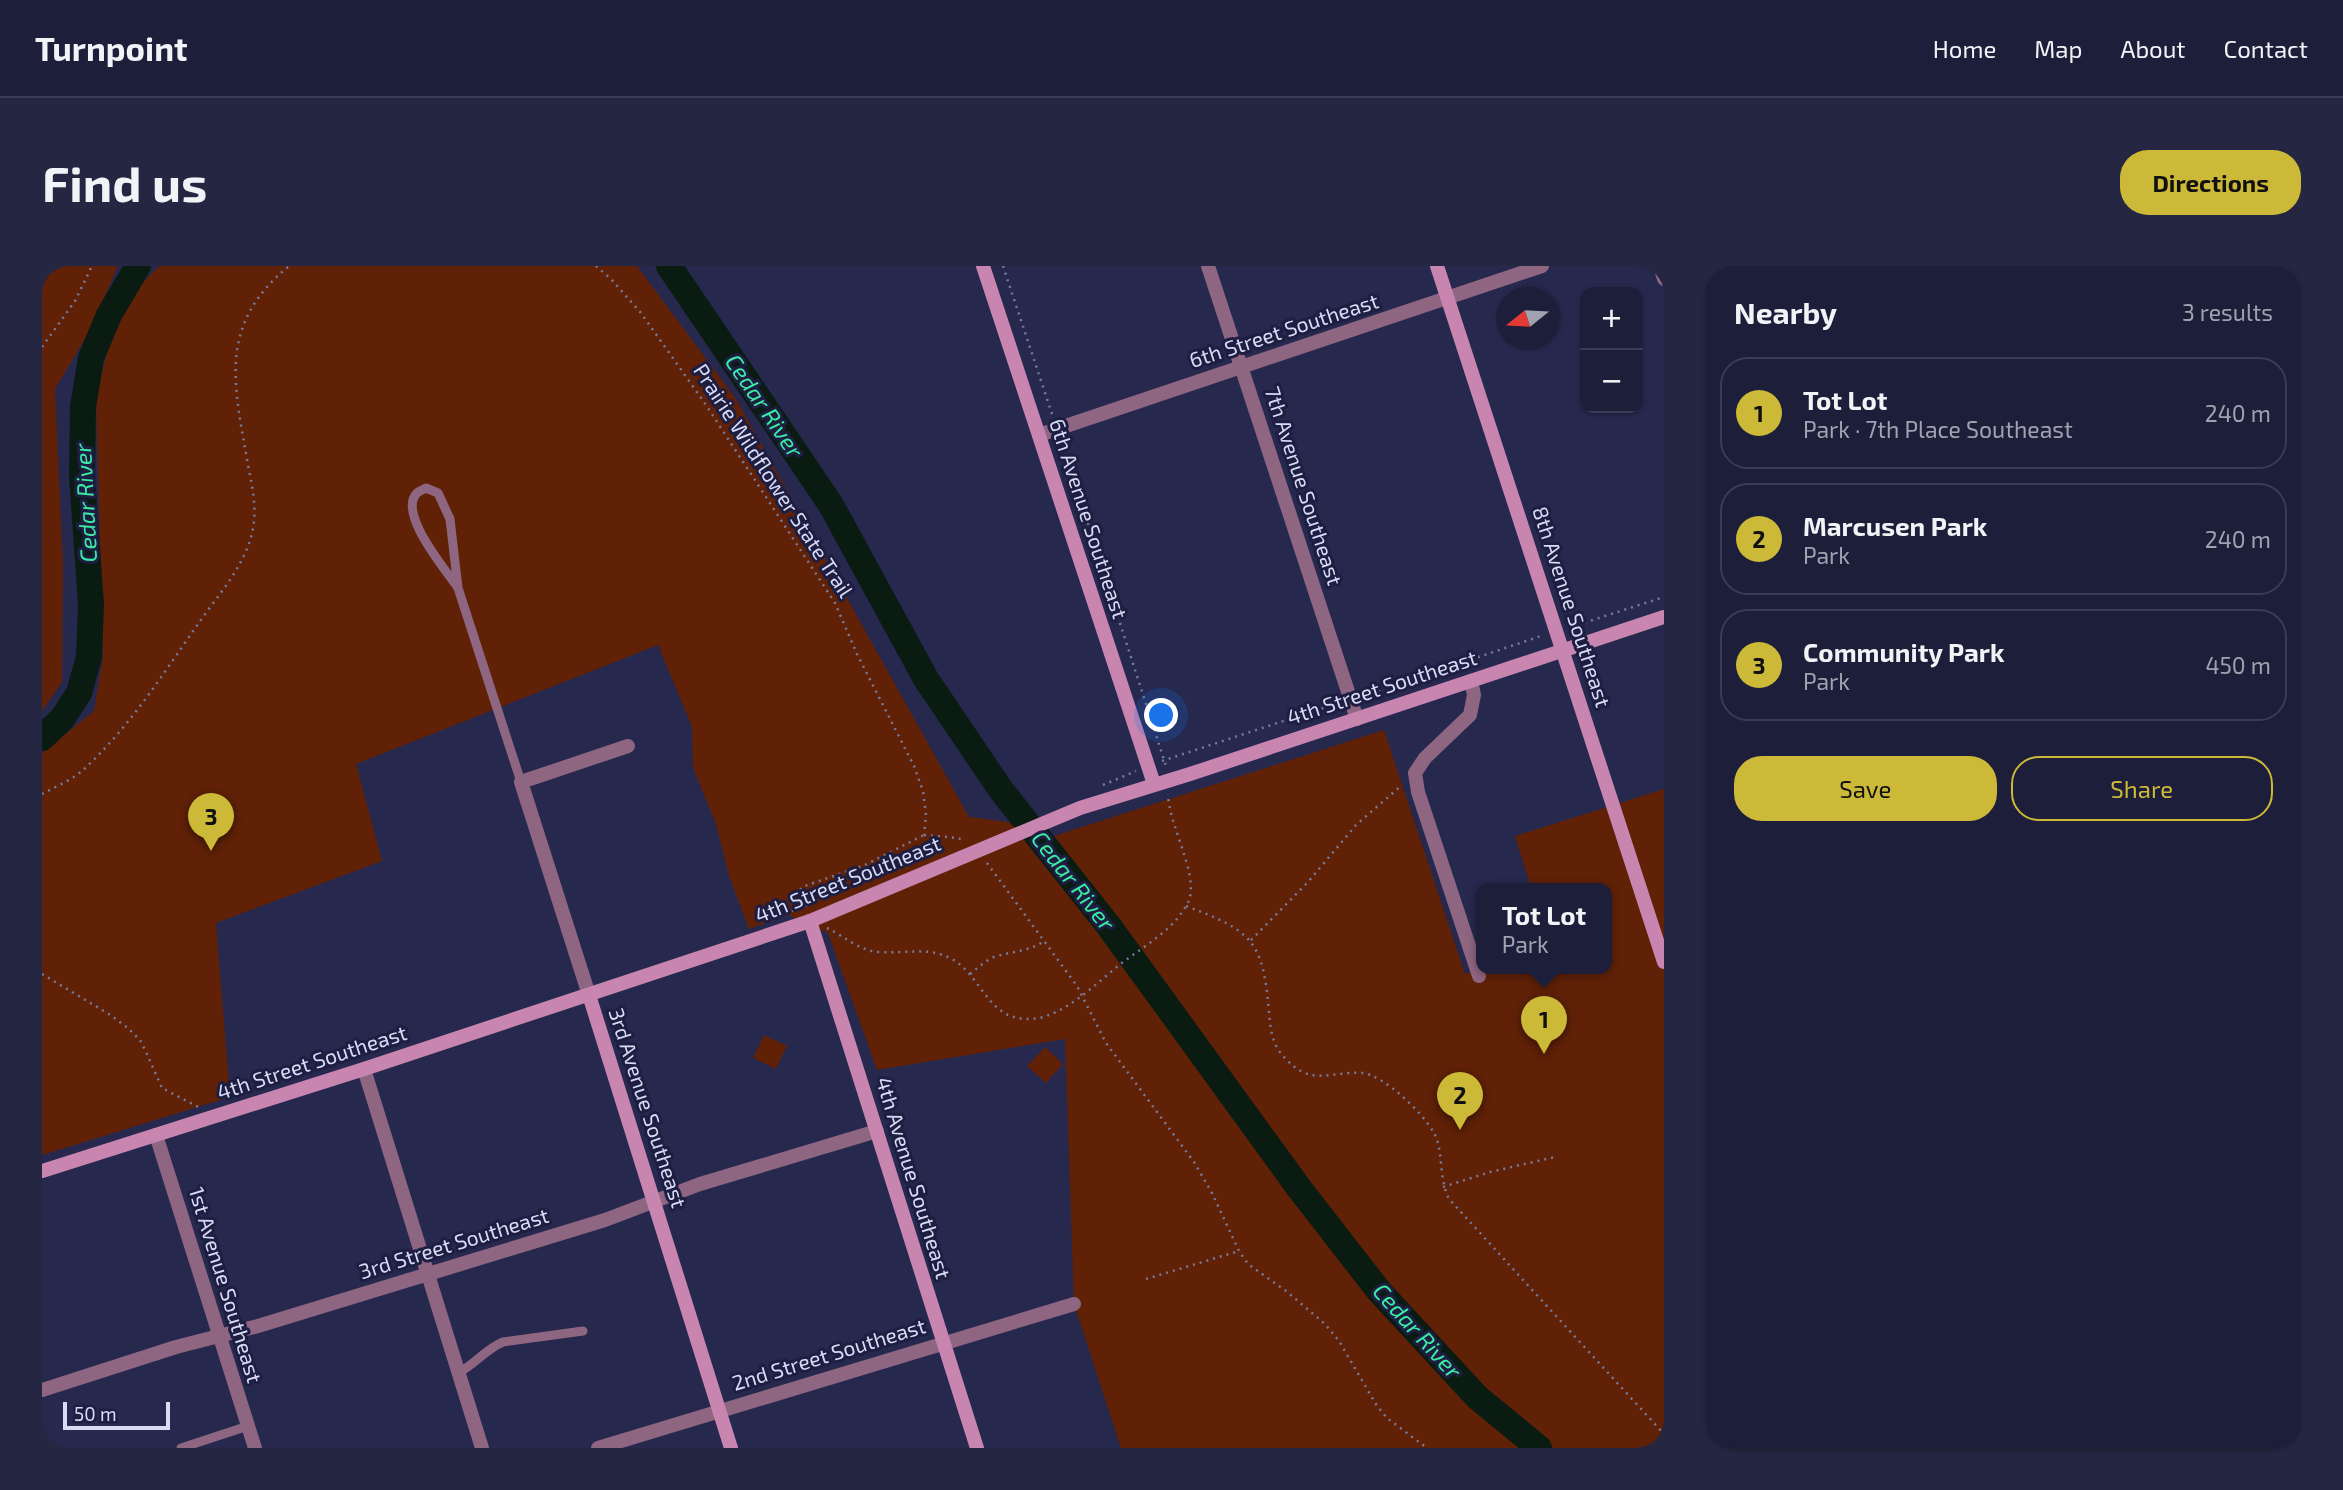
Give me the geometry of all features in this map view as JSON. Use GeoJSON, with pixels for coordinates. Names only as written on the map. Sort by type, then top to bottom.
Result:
{"type":"FeatureCollection","features":[{"type":"Feature","properties":{"kind":"street","name":"6th Avenue Southeast"},"geometry":{"type":"LineString","coordinates":[[983,266],[1148,766],[1161,782]]}},
{"type":"Feature","properties":{"kind":"street","name":"7th Avenue Southeast"},"geometry":{"type":"LineString","coordinates":[[1208,266],[1357,719]]}},
{"type":"Feature","properties":{"kind":"street","name":"8th Avenue Southeast"},"geometry":{"type":"LineString","coordinates":[[1437,266],[1664,961]]}},
{"type":"Feature","properties":{"kind":"street","name":"6th Street Southeast"},"geometry":{"type":"LineString","coordinates":[[1038,435],[1542,266]]}},
{"type":"Feature","properties":{"kind":"street"},"geometry":{"type":"LineString","coordinates":[[1660,266],[1664,279]]}},
{"type":"Feature","properties":{"kind":"street","name":"4th Street Southeast"},"geometry":{"type":"LineString","coordinates":[[42,1171],[363,1069],[810,921],[1080,808],[1664,617]]}},
{"type":"Feature","properties":{"kind":"street"},"geometry":{"type":"LineString","coordinates":[[1471,681],[1474,695],[1470,715],[1426,758],[1415,773],[1418,792],[1476,967]]}},
{"type":"Feature","properties":{"kind":"street"},"geometry":{"type":"LineString","coordinates":[[521,782],[628,746]]}},
{"type":"Feature","properties":{"kind":"street","name":"3rd Avenue Southeast"},"geometry":{"type":"LineString","coordinates":[[521,782],[732,1448]]}},
{"type":"Feature","properties":{"kind":"street","name":"4th Avenue Southeast"},"geometry":{"type":"LineString","coordinates":[[810,921],[977,1448]]}},
{"type":"Feature","properties":{"kind":"street"},"geometry":{"type":"LineString","coordinates":[[363,1069],[482,1448]]}},
{"type":"Feature","properties":{"kind":"street","name":"3rd Street Southeast"},"geometry":{"type":"LineString","coordinates":[[42,1390],[176,1347],[605,1220],[700,1185],[877,1131]]}},
{"type":"Feature","properties":{"kind":"street","name":"1st Avenue Southeast"},"geometry":{"type":"LineString","coordinates":[[156,1135],[255,1448]]}},
{"type":"Feature","properties":{"kind":"street","name":"2nd Street Southeast"},"geometry":{"type":"LineString","coordinates":[[597,1448],[1074,1304]]}},
{"type":"Feature","properties":{"kind":"lane"},"geometry":{"type":"LineString","coordinates":[[458,587],[415,524],[411,505],[416,494],[426,488],[438,493],[448,512],[458,587],[521,782]]}},
{"type":"Feature","properties":{"kind":"lane"},"geometry":{"type":"LineString","coordinates":[[458,1373],[503,1342],[583,1331]]}},
{"type":"Feature","properties":{"kind":"lane"},"geometry":{"type":"LineString","coordinates":[[181,1448],[248,1426]]}},
{"type":"Feature","properties":{"kind":"path"},"geometry":{"type":"LineString","coordinates":[[42,347],[75,301],[92,266]]}},
{"type":"Feature","properties":{"kind":"path"},"geometry":{"type":"LineString","coordinates":[[42,794],[81,773],[110,743],[238,567],[248,546],[255,507],[236,396],[235,355],[242,326],[254,301],[289,266]]}},
{"type":"Feature","properties":{"kind":"path","name":"Prairie Wildflower State Trail"},"geometry":{"type":"LineString","coordinates":[[596,266],[641,313],[706,405],[835,603],[857,654],[914,766],[923,791],[926,815],[924,835]]}},
{"type":"Feature","properties":{"kind":"path"},"geometry":{"type":"LineString","coordinates":[[970,844],[958,838],[924,835],[846,873],[802,887],[796,898],[799,908],[810,921],[863,948],[879,953],[921,950],[938,952],[956,961],[1007,1015],[1019,1018],[1047,1016],[1070,1003],[1168,928],[1190,897],[1190,882],[1161,782],[1166,759],[1003,266]]}},
{"type":"Feature","properties":{"kind":"path"},"geometry":{"type":"LineString","coordinates":[[1097,787],[1166,759],[1664,597]]}},
{"type":"Feature","properties":{"kind":"path"},"geometry":{"type":"LineString","coordinates":[[1251,940],[1308,881],[1356,825],[1415,773]]}},
{"type":"Feature","properties":{"kind":"path"},"geometry":{"type":"LineString","coordinates":[[987,862],[1077,986],[1106,1043],[1194,1163],[1248,1264],[1325,1324],[1339,1341],[1377,1406],[1387,1418],[1427,1448]]}},
{"type":"Feature","properties":{"kind":"path"},"geometry":{"type":"LineString","coordinates":[[1186,906],[1217,918],[1251,940],[1262,962],[1272,1033],[1282,1056],[1296,1067],[1322,1077],[1363,1072],[1382,1080],[1402,1096],[1434,1132],[1440,1154],[1443,1187],[1458,1212],[1664,1434]]}},
{"type":"Feature","properties":{"kind":"path"},"geometry":{"type":"LineString","coordinates":[[970,974],[997,956],[1024,951],[1044,941]]}},
{"type":"Feature","properties":{"kind":"path"},"geometry":{"type":"LineString","coordinates":[[42,974],[112,1016],[129,1030],[146,1052],[162,1088],[214,1117]]}},
{"type":"Feature","properties":{"kind":"path"},"geometry":{"type":"LineString","coordinates":[[1443,1187],[1490,1171],[1555,1157]]}},
{"type":"Feature","properties":{"kind":"path"},"geometry":{"type":"LineString","coordinates":[[1146,1279],[1239,1251]]}},
{"type":"Feature","properties":{"kind":"shaded area"},"geometry":{"type":"Polygon","coordinates":[[[42,266],[118,266],[89,332],[55,389],[63,565],[62,682],[42,711],[42,266]]]}},
{"type":"Feature","properties":{"kind":"shaded area"},"geometry":{"type":"Polygon","coordinates":[[[159,266],[637,266],[736,399],[969,817],[1025,824],[1035,842],[1384,730],[1465,974],[1476,970],[1476,974],[1612,974],[1612,883],[1529,883],[1515,836],[1664,789],[1664,1448],[1121,1448],[1074,1304],[1065,1039],[877,1070],[828,933],[788,915],[749,929],[729,876],[716,824],[693,768],[692,727],[658,645],[356,764],[382,861],[216,923],[230,1097],[42,1155],[42,753],[94,711],[103,657],[96,399],[110,339],[137,289],[159,266]]]}},
{"type":"Feature","properties":{"kind":"shaded area"},"geometry":{"type":"Polygon","coordinates":[[[764,1035],[787,1046],[776,1069],[753,1058],[764,1035]]]}},
{"type":"Feature","properties":{"kind":"shaded area"},"geometry":{"type":"Polygon","coordinates":[[[1045,1047],[1063,1064],[1046,1083],[1027,1066],[1045,1047]]]}},
{"type":"Feature","properties":{"kind":"waterway","name":"Cedar River"},"geometry":{"type":"LineString","coordinates":[[42,738],[62,719],[79,693],[89,657],[91,605],[82,476],[83,407],[91,358],[109,315],[138,266]]}},
{"type":"Feature","properties":{"kind":"waterway","name":"Cedar River"},"geometry":{"type":"LineString","coordinates":[[669,266],[831,505],[926,679],[1001,790],[1108,925],[1299,1188],[1379,1291],[1477,1397],[1539,1448]]}},
{"type":"Feature","properties":{"kind":"place","name":"Community Park"},"geometry":{"type":"Point","coordinates":[211,851]}},
{"type":"Feature","properties":{"kind":"place","name":"Tot Lot"},"geometry":{"type":"Point","coordinates":[1544,1054]}},
{"type":"Feature","properties":{"kind":"place","name":"Marcusen Park"},"geometry":{"type":"Point","coordinates":[1460,1130]}}]}
